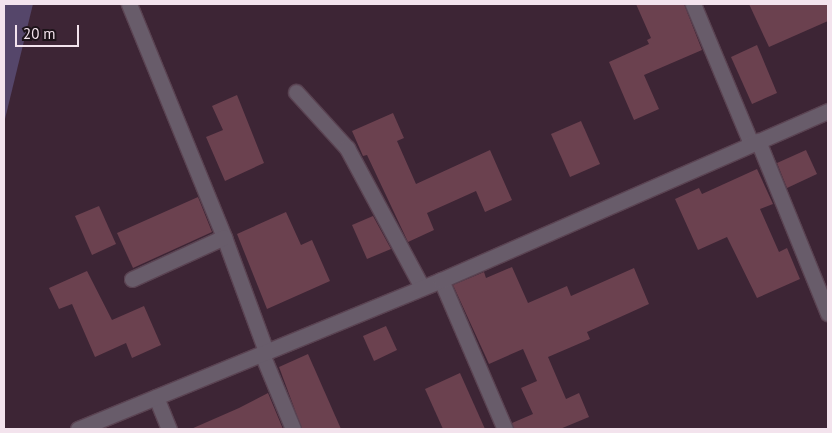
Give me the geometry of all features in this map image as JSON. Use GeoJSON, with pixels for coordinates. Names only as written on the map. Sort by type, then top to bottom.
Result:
{"type":"FeatureCollection","features":[{"type":"Feature","properties":{"kind":"street"},"geometry":{"type":"LineString","coordinates":[[129,4],[224,237],[293,429]]}},
{"type":"Feature","properties":{"kind":"street"},"geometry":{"type":"LineString","coordinates":[[693,4],[828,313]]}},
{"type":"Feature","properties":{"kind":"street"},"geometry":{"type":"LineString","coordinates":[[296,92],[347,148],[422,287]]}},
{"type":"Feature","properties":{"kind":"street"},"geometry":{"type":"LineString","coordinates":[[78,429],[441,280],[828,111]]}},
{"type":"Feature","properties":{"kind":"street"},"geometry":{"type":"LineString","coordinates":[[132,279],[224,237]]}},
{"type":"Feature","properties":{"kind":"street"},"geometry":{"type":"LineString","coordinates":[[441,280],[505,429]]}},
{"type":"Feature","properties":{"kind":"street"},"geometry":{"type":"LineString","coordinates":[[156,397],[169,429]]}},
{"type":"Feature","properties":{"kind":"shaded area"},"geometry":{"type":"Polygon","coordinates":[[[4,4],[33,4],[4,123],[4,4]]]}},
{"type":"Feature","properties":{"kind":"building"},"geometry":{"type":"Polygon","coordinates":[[[636,4],[684,4],[702,50],[644,75],[659,109],[634,120],[609,62],[649,44],[647,40],[651,38],[636,4]]]}},
{"type":"Feature","properties":{"kind":"building"},"geometry":{"type":"Polygon","coordinates":[[[749,4],[828,4],[828,21],[769,47],[749,4]]]}},
{"type":"Feature","properties":{"kind":"building"},"geometry":{"type":"Polygon","coordinates":[[[757,45],[777,93],[752,104],[731,57],[757,45]]]}},
{"type":"Feature","properties":{"kind":"building"},"geometry":{"type":"Polygon","coordinates":[[[237,95],[264,163],[225,181],[206,137],[223,130],[212,106],[237,95]]]}},
{"type":"Feature","properties":{"kind":"building"},"geometry":{"type":"Polygon","coordinates":[[[393,113],[404,138],[397,141],[416,184],[490,150],[512,200],[485,212],[476,191],[427,213],[434,230],[408,242],[367,155],[363,156],[352,131],[393,113]]]}},
{"type":"Feature","properties":{"kind":"building"},"geometry":{"type":"Polygon","coordinates":[[[581,121],[600,164],[570,177],[551,134],[581,121]]]}},
{"type":"Feature","properties":{"kind":"building"},"geometry":{"type":"Polygon","coordinates":[[[806,150],[817,174],[787,188],[777,163],[806,150]]]}},
{"type":"Feature","properties":{"kind":"building"},"geometry":{"type":"Polygon","coordinates":[[[757,169],[773,204],[760,209],[779,252],[787,248],[800,279],[757,298],[727,237],[698,250],[675,199],[699,188],[702,194],[757,169]]]}},
{"type":"Feature","properties":{"kind":"building"},"geometry":{"type":"Polygon","coordinates":[[[198,197],[212,232],[133,268],[117,233],[198,197]]]}},
{"type":"Feature","properties":{"kind":"building"},"geometry":{"type":"Polygon","coordinates":[[[99,206],[116,244],[92,255],[75,216],[99,206]]]}},
{"type":"Feature","properties":{"kind":"building"},"geometry":{"type":"Polygon","coordinates":[[[286,212],[301,245],[312,240],[330,281],[267,309],[237,234],[286,212]]]}},
{"type":"Feature","properties":{"kind":"building"},"geometry":{"type":"Polygon","coordinates":[[[373,216],[391,249],[367,259],[352,225],[373,216]]]}},
{"type":"Feature","properties":{"kind":"building"},"geometry":{"type":"Polygon","coordinates":[[[512,267],[528,303],[567,286],[571,296],[634,268],[649,304],[587,332],[590,339],[548,357],[566,399],[579,393],[589,417],[560,429],[514,429],[512,423],[533,414],[521,388],[537,381],[523,349],[489,364],[453,285],[484,272],[486,278],[512,267]]]}},
{"type":"Feature","properties":{"kind":"building"},"geometry":{"type":"Polygon","coordinates":[[[87,271],[112,320],[144,306],[161,345],[132,358],[126,343],[95,357],[72,304],[59,309],[49,288],[87,271]]]}},
{"type":"Feature","properties":{"kind":"building"},"geometry":{"type":"Polygon","coordinates":[[[386,326],[397,350],[374,361],[363,336],[386,326]]]}},
{"type":"Feature","properties":{"kind":"building"},"geometry":{"type":"Polygon","coordinates":[[[308,354],[341,429],[302,429],[279,367],[308,354]]]}},
{"type":"Feature","properties":{"kind":"building"},"geometry":{"type":"Polygon","coordinates":[[[460,373],[485,429],[443,429],[425,389],[460,373]]]}},
{"type":"Feature","properties":{"kind":"building"},"geometry":{"type":"Polygon","coordinates":[[[268,393],[283,429],[191,429],[239,408],[268,393]]]}}]}
